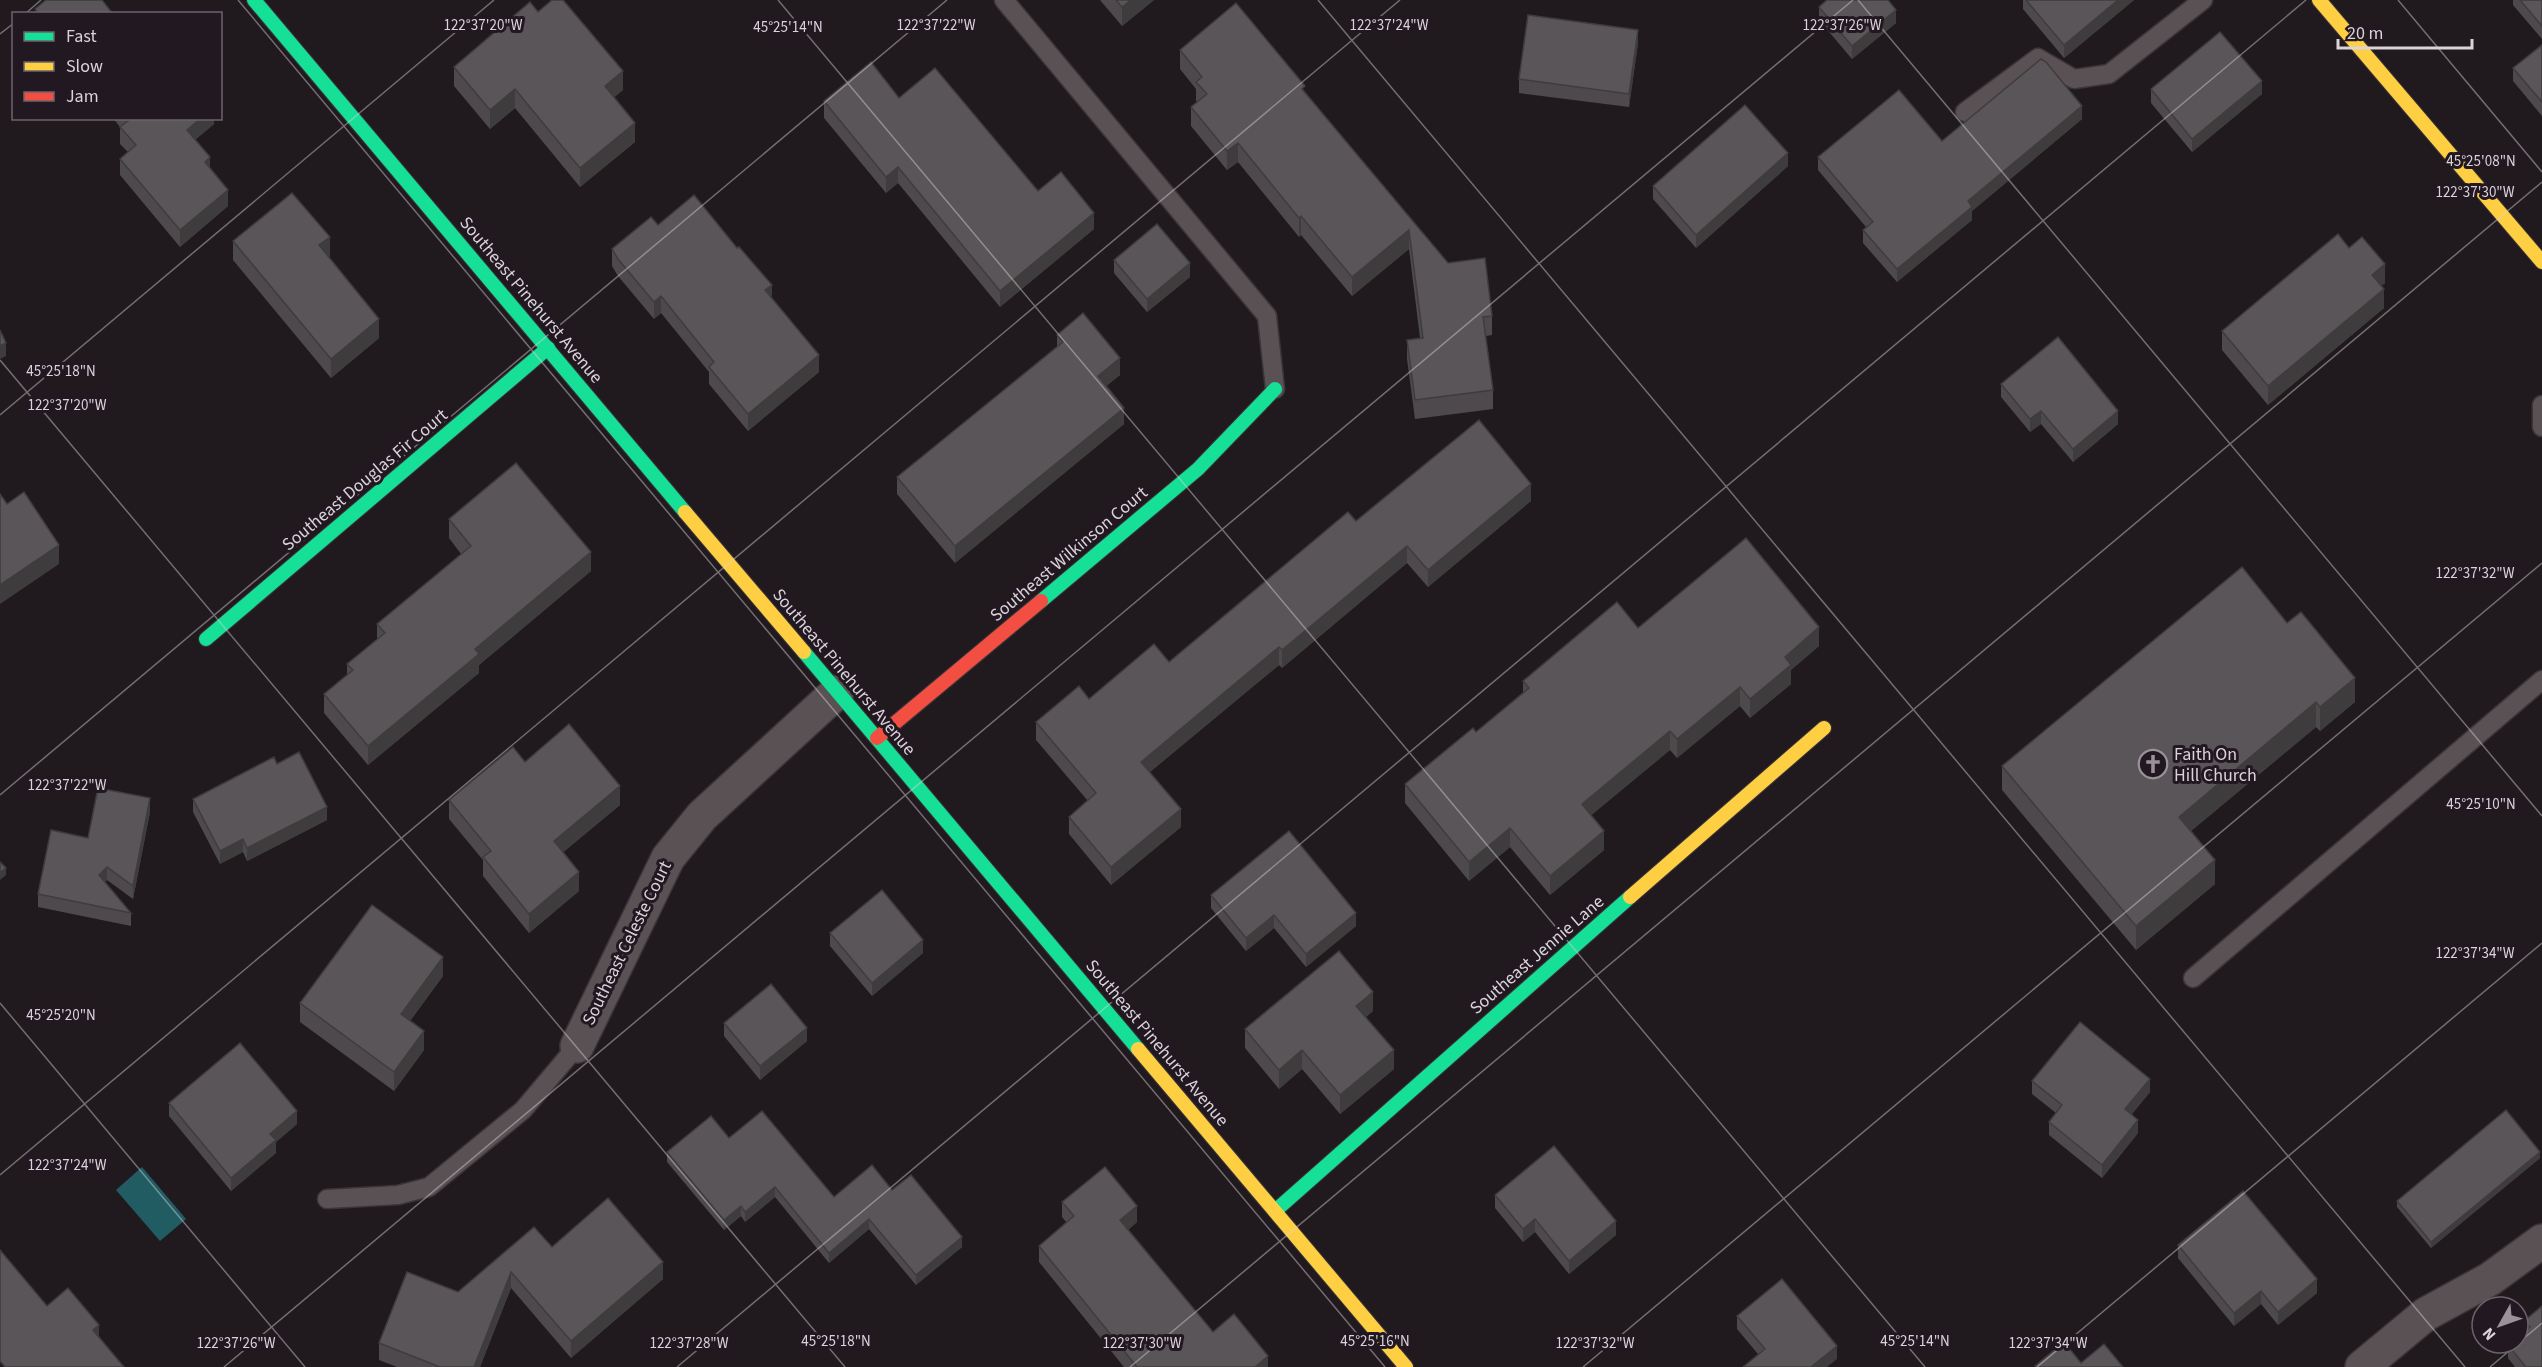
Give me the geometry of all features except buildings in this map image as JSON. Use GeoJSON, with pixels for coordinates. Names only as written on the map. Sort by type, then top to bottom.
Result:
{"type":"FeatureCollection","features":[{"type":"Feature","properties":{"kind":"street","name":"Southeast Pinehurst Avenue"},"geometry":{"type":"LineString","coordinates":[[254,0],[1406,1367]]}},
{"type":"Feature","properties":{"kind":"street"},"geometry":{"type":"LineString","coordinates":[[2319,0],[2542,262]]}},
{"type":"Feature","properties":{"kind":"street","name":"Southeast Douglas Fir Court"},"geometry":{"type":"LineString","coordinates":[[206,639],[548,348]]}},
{"type":"Feature","properties":{"kind":"street","name":"Southeast Wilkinson Court"},"geometry":{"type":"LineString","coordinates":[[877,738],[1198,470],[1275,389]]}},
{"type":"Feature","properties":{"kind":"street","name":"Southeast Celeste Court"},"geometry":{"type":"LineString","coordinates":[[577,1046],[668,858],[702,816],[837,692]]}},
{"type":"Feature","properties":{"kind":"street","name":"Southeast Jennie Lane"},"geometry":{"type":"LineString","coordinates":[[1275,1211],[1522,991],[1824,728]]}},
{"type":"Feature","properties":{"kind":"street"},"geometry":{"type":"LineString","coordinates":[[2362,1367],[2426,1314],[2490,1279],[2542,1241]]}},
{"type":"Feature","properties":{"kind":"lane"},"geometry":{"type":"LineString","coordinates":[[1004,0],[1268,316],[1275,389]]}},
{"type":"Feature","properties":{"kind":"lane"},"geometry":{"type":"LineString","coordinates":[[1965,112],[2038,58],[2074,79],[2109,74],[2203,0]]}},
{"type":"Feature","properties":{"kind":"lane"},"geometry":{"type":"LineString","coordinates":[[2542,405],[2540,408],[2542,427]]}},
{"type":"Feature","properties":{"kind":"lane"},"geometry":{"type":"LineString","coordinates":[[2193,978],[2542,680]]}},
{"type":"Feature","properties":{"kind":"lane"},"geometry":{"type":"LineString","coordinates":[[327,1199],[398,1195],[429,1187],[523,1110],[577,1046]]}},
{"type":"Feature","properties":{"kind":"water"},"geometry":{"type":"Polygon","coordinates":[[[142,1167],[186,1219],[160,1241],[116,1190],[142,1167]]]}},
{"type":"Feature","properties":{"kind":"traffic: fast"},"geometry":{"type":"LineString","coordinates":[[254,0],[685,512]]}},
{"type":"Feature","properties":{"kind":"traffic: fast"},"geometry":{"type":"LineString","coordinates":[[206,639],[548,348]]}},
{"type":"Feature","properties":{"kind":"traffic: fast"},"geometry":{"type":"LineString","coordinates":[[1041,601],[1198,469],[1275,389]]}},
{"type":"Feature","properties":{"kind":"traffic: fast"},"geometry":{"type":"LineString","coordinates":[[804,652],[1138,1049]]}},
{"type":"Feature","properties":{"kind":"traffic: fast"},"geometry":{"type":"LineString","coordinates":[[1275,1211],[1630,897]]}},
{"type":"Feature","properties":{"kind":"traffic: slow"},"geometry":{"type":"LineString","coordinates":[[2319,0],[2542,262]]}},
{"type":"Feature","properties":{"kind":"traffic: slow"},"geometry":{"type":"LineString","coordinates":[[685,512],[804,652]]}},
{"type":"Feature","properties":{"kind":"traffic: slow"},"geometry":{"type":"LineString","coordinates":[[1630,897],[1824,728]]}},
{"type":"Feature","properties":{"kind":"traffic: slow"},"geometry":{"type":"LineString","coordinates":[[1138,1049],[1406,1367]]}},
{"type":"Feature","properties":{"kind":"traffic: jam"},"geometry":{"type":"LineString","coordinates":[[877,738],[1041,601]]}},
{"type":"Feature","properties":{"kind":"place","name":"Faith On Hill Church"},"geometry":{"type":"Point","coordinates":[2153,764]}}]}
